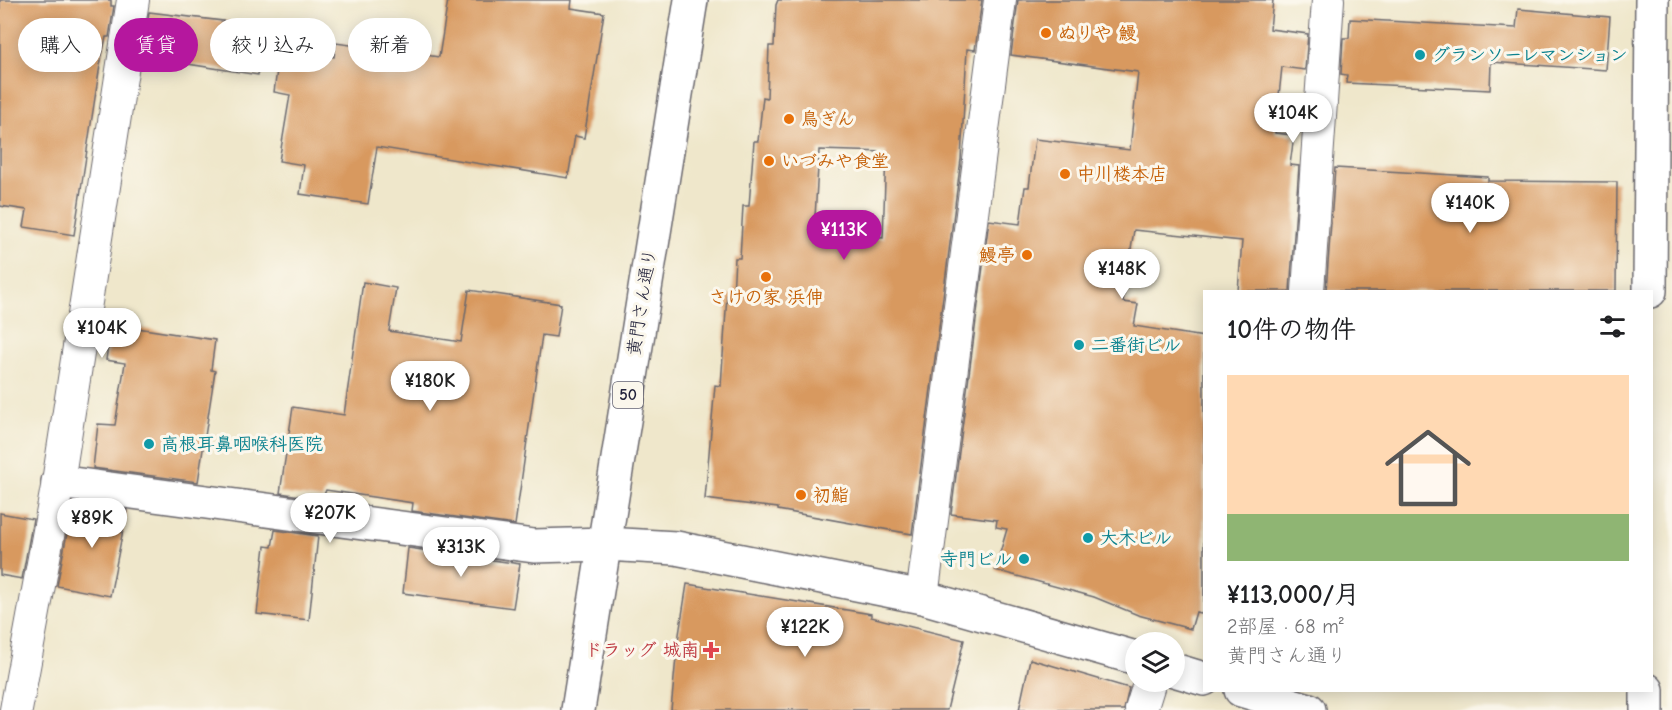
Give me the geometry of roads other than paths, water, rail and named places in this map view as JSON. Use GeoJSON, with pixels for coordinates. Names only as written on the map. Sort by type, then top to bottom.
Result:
{"type":"FeatureCollection","features":[{"type":"Feature","properties":{"kind":"main road","name":"黄門さん通り"},"geometry":{"type":"LineString","coordinates":[[578,710],[691,0]]}},
{"type":"Feature","properties":{"kind":"main road"},"geometry":{"type":"LineString","coordinates":[[1650,290],[1652,0]]}},
{"type":"Feature","properties":{"kind":"main road"},"geometry":{"type":"LineString","coordinates":[[58,482],[534,546],[605,544],[675,548],[922,597],[1125,655]]}},
{"type":"Feature","properties":{"kind":"main road"},"geometry":{"type":"LineString","coordinates":[[1185,673],[1203,679]]}},
{"type":"Feature","properties":{"kind":"main road"},"geometry":{"type":"LineString","coordinates":[[1250,692],[1309,710]]}},
{"type":"Feature","properties":{"kind":"main road"},"geometry":{"type":"LineString","coordinates":[[1647,692],[1647,710]]}},
{"type":"Feature","properties":{"kind":"street"},"geometry":{"type":"LineString","coordinates":[[16,710],[13,648],[58,482],[133,0]]}},
{"type":"Feature","properties":{"kind":"street"},"geometry":{"type":"LineString","coordinates":[[922,597],[1000,0]]}},
{"type":"Feature","properties":{"kind":"street"},"geometry":{"type":"LineString","coordinates":[[1308,290],[1328,0]]}},
{"type":"Feature","properties":{"kind":"street"},"geometry":{"type":"LineString","coordinates":[[1141,710],[1147,692]]}},
{"type":"Feature","properties":{"kind":"place","name":"ぬりや 鰻"},"geometry":{"type":"Point","coordinates":[1046,33]}},
{"type":"Feature","properties":{"kind":"place","name":"グランソーレマンション"},"geometry":{"type":"Point","coordinates":[1420,55]}},
{"type":"Feature","properties":{"kind":"place","name":"鳥ぎん"},"geometry":{"type":"Point","coordinates":[789,119]}},
{"type":"Feature","properties":{"kind":"place","name":"いづみや食堂"},"geometry":{"type":"Point","coordinates":[769,161]}},
{"type":"Feature","properties":{"kind":"place","name":"中川楼本店"},"geometry":{"type":"Point","coordinates":[1065,174]}},
{"type":"Feature","properties":{"kind":"place","name":"鰻亭"},"geometry":{"type":"Point","coordinates":[1027,255]}},
{"type":"Feature","properties":{"kind":"place","name":"さけの家 浜伸"},"geometry":{"type":"Point","coordinates":[766,277]}},
{"type":"Feature","properties":{"kind":"place","name":"二番街ビル"},"geometry":{"type":"Point","coordinates":[1079,345]}},
{"type":"Feature","properties":{"kind":"place","name":"高根耳鼻咽喉科医院"},"geometry":{"type":"Point","coordinates":[149,444]}},
{"type":"Feature","properties":{"kind":"place","name":"初鮨"},"geometry":{"type":"Point","coordinates":[801,495]}},
{"type":"Feature","properties":{"kind":"place","name":"大木ビル"},"geometry":{"type":"Point","coordinates":[1088,538]}},
{"type":"Feature","properties":{"kind":"place","name":"寺門ビル"},"geometry":{"type":"Point","coordinates":[1024,559]}},
{"type":"Feature","properties":{"kind":"place","name":"ドラッグ 城南"},"geometry":{"type":"Point","coordinates":[711,650]}}]}
